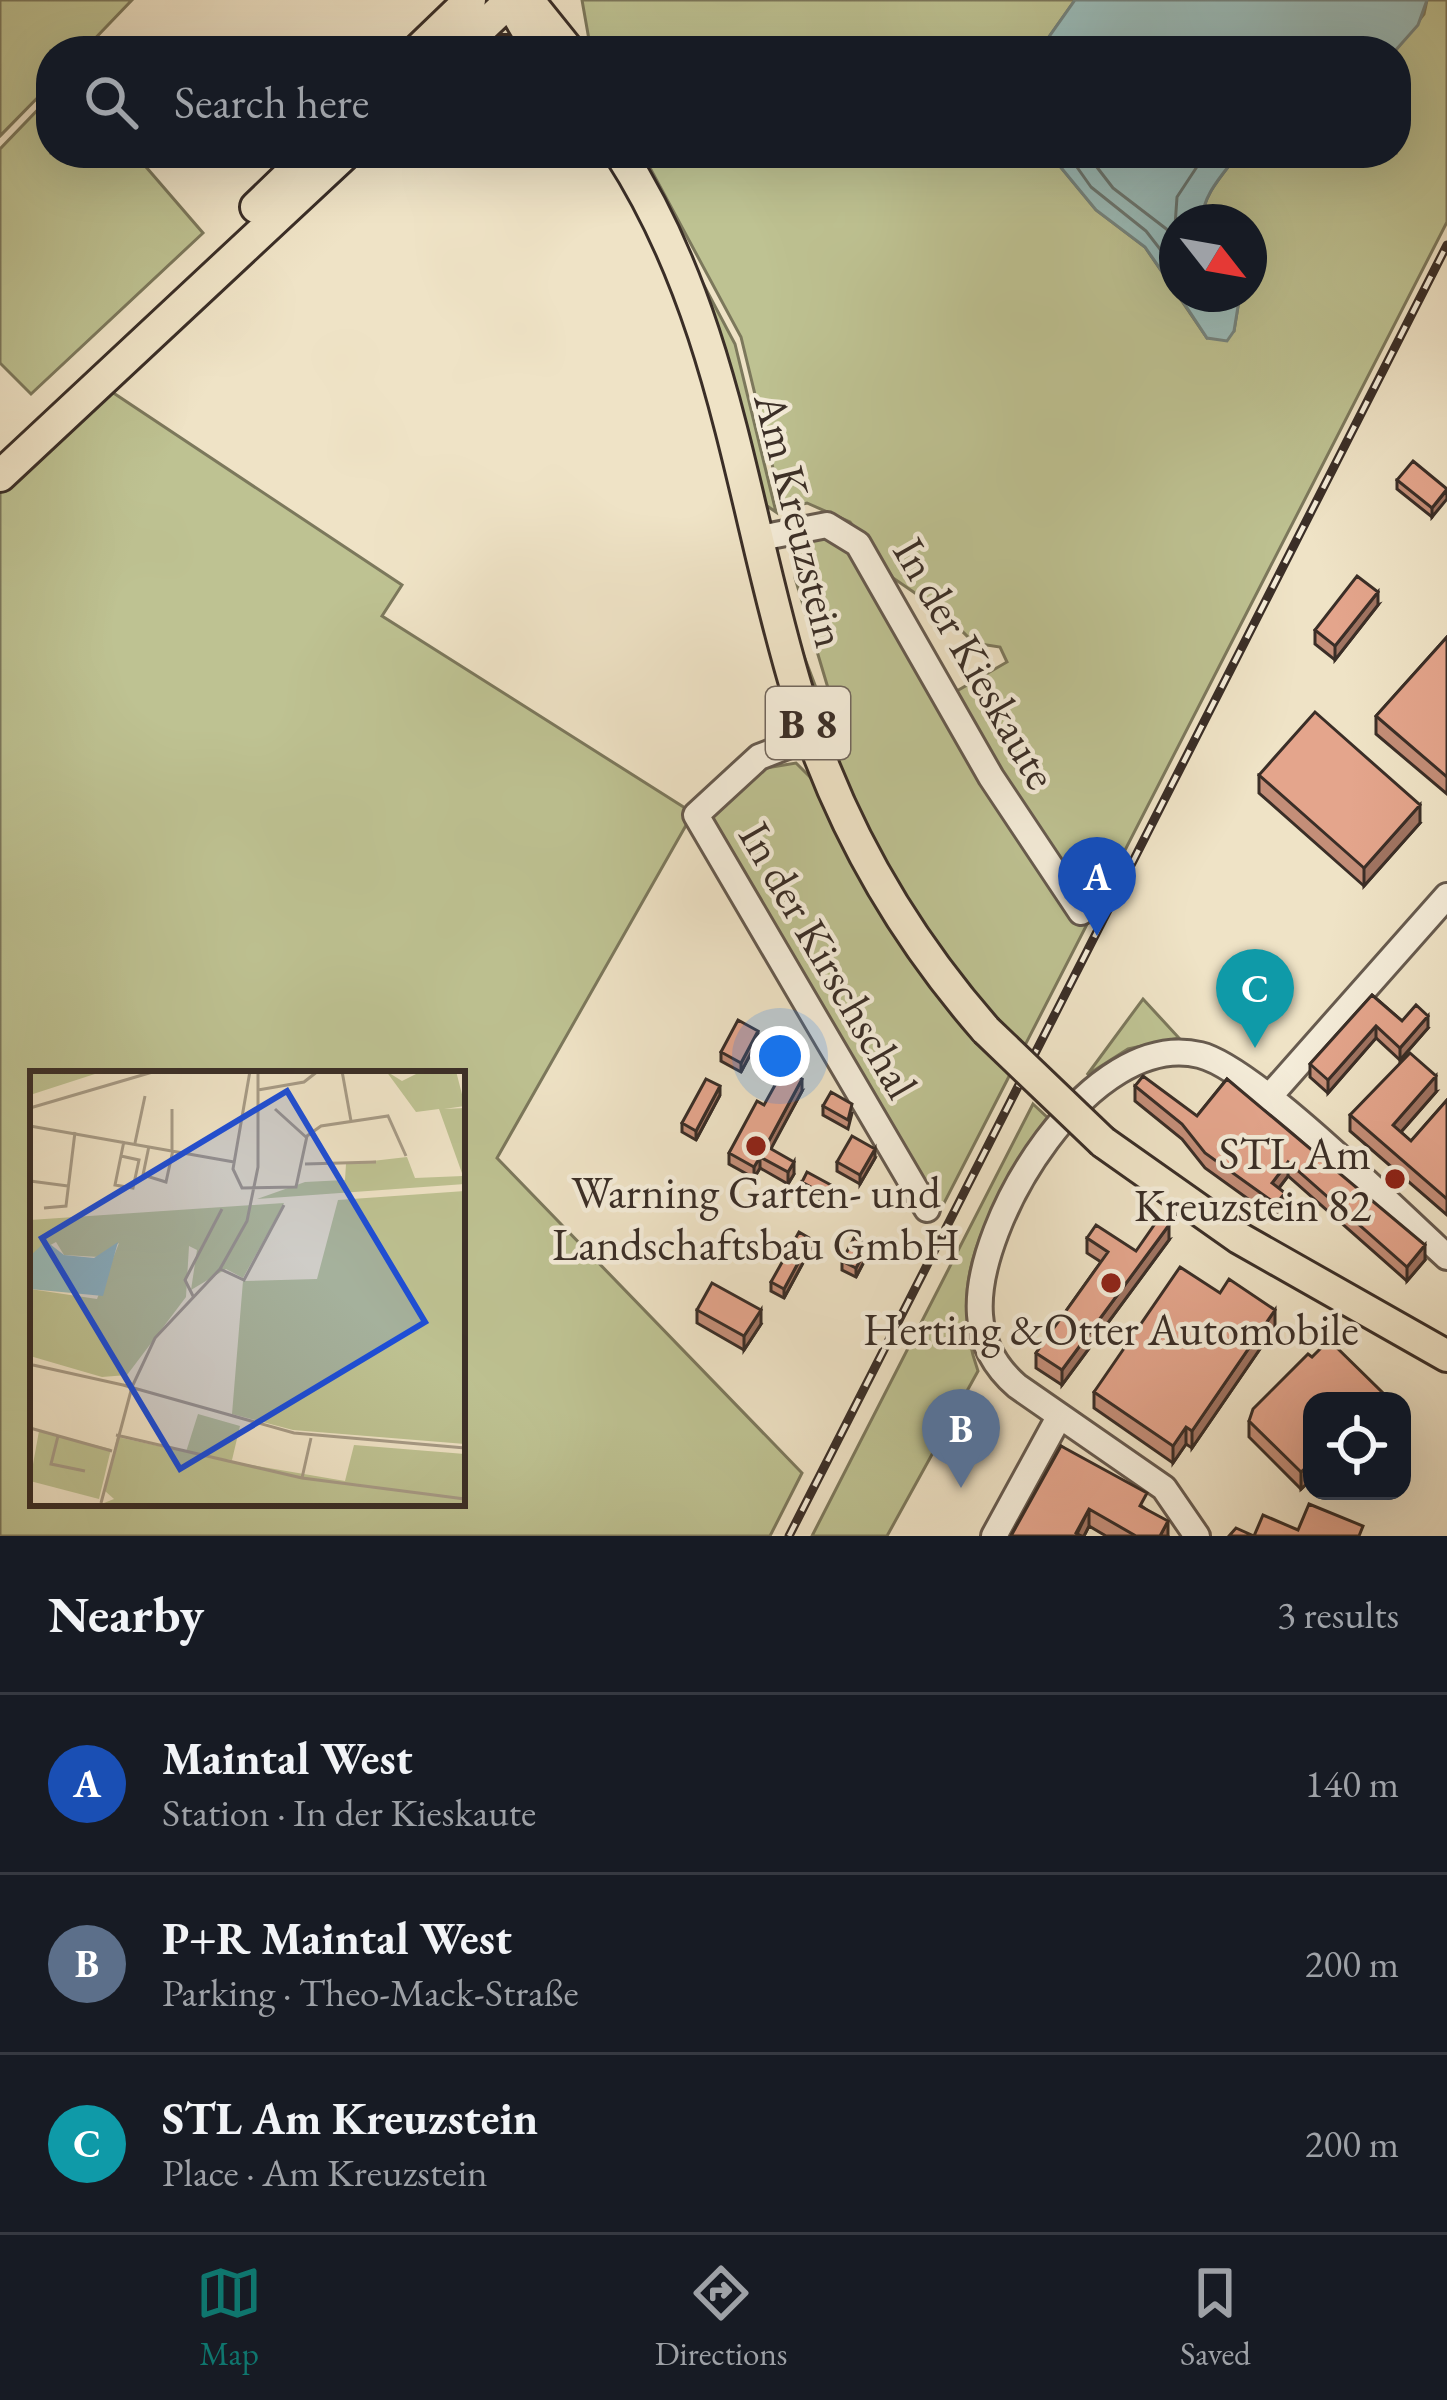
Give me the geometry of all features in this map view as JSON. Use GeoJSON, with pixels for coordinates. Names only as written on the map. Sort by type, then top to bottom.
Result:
{"type":"FeatureCollection","features":[{"type":"Feature","properties":{"kind":"main road"},"geometry":{"type":"LineString","coordinates":[[433,36],[470,0]]}},
{"type":"Feature","properties":{"kind":"main road"},"geometry":{"type":"LineString","coordinates":[[513,0],[553,36]]}},
{"type":"Feature","properties":{"kind":"main road"},"geometry":{"type":"LineString","coordinates":[[473,36],[513,0]]}},
{"type":"Feature","properties":{"kind":"main road"},"geometry":{"type":"LineString","coordinates":[[513,0],[531,36]]}},
{"type":"Feature","properties":{"kind":"main road"},"geometry":{"type":"LineString","coordinates":[[562,0],[568,36]]}},
{"type":"Feature","properties":{"kind":"main road"},"geometry":{"type":"LineString","coordinates":[[0,450],[296,168]]}},
{"type":"Feature","properties":{"kind":"main road"},"geometry":{"type":"LineString","coordinates":[[0,476],[330,168]]}},
{"type":"Feature","properties":{"kind":"main road","name":"Am Kreuzstein"},"geometry":{"type":"LineString","coordinates":[[630,168],[658,213],[688,279],[813,736],[887,897],[986,1030],[1103,1142],[1240,1238],[1447,1356]]}},
{"type":"Feature","properties":{"kind":"street","name":"In der Kieskaute"},"geometry":{"type":"LineString","coordinates":[[760,538],[827,525],[858,544],[991,777],[1082,912]]}},
{"type":"Feature","properties":{"kind":"street","name":"In der Kirschschal"},"geometry":{"type":"LineString","coordinates":[[813,736],[759,758],[696,815],[927,1209]]}},
{"type":"Feature","properties":{"kind":"street"},"geometry":{"type":"LineString","coordinates":[[1268,1098],[1447,896]]}},
{"type":"Feature","properties":{"kind":"street"},"geometry":{"type":"LineString","coordinates":[[1197,1536],[1164,1488],[1009,1379],[990,1354],[979,1313],[982,1278],[1035,1161],[1102,1079],[1150,1054],[1193,1053],[1226,1067],[1268,1098],[1447,1257]]}},
{"type":"Feature","properties":{"kind":"street"},"geometry":{"type":"LineString","coordinates":[[994,1536],[1059,1417]]}},
{"type":"Feature","properties":{"kind":"green space"},"geometry":{"type":"Polygon","coordinates":[[[0,0],[132,0],[97,36],[36,36],[36,99],[0,136],[0,0]]]}},
{"type":"Feature","properties":{"kind":"green space"},"geometry":{"type":"Polygon","coordinates":[[[582,0],[1075,0],[1050,36],[588,36],[582,0]]]}},
{"type":"Feature","properties":{"kind":"green space"},"geometry":{"type":"Polygon","coordinates":[[[1427,0],[1447,0],[1447,222],[939,1213],[708,817],[766,768],[796,763],[817,784],[812,699],[793,627],[818,693],[828,688],[795,578],[800,540],[828,535],[848,546],[955,692],[1007,662],[1000,647],[974,643],[944,613],[893,578],[850,522],[807,503],[792,507],[781,501],[741,337],[650,168],[1061,168],[1096,210],[1145,247],[1159,268],[1159,312],[1189,312],[1207,338],[1234,331],[1237,312],[1267,312],[1267,204],[1205,204],[1214,185],[1227,168],[1411,168],[1411,36],[1407,36],[1424,14],[1427,0]]]}},
{"type":"Feature","properties":{"kind":"green space"},"geometry":{"type":"Polygon","coordinates":[[[36,112],[36,168],[147,168],[203,233],[31,394],[0,363],[0,149],[36,112]]]}},
{"type":"Feature","properties":{"kind":"green space"},"geometry":{"type":"Polygon","coordinates":[[[699,276],[735,344],[776,512],[761,502],[726,351],[699,276]]]}},
{"type":"Feature","properties":{"kind":"green space"},"geometry":{"type":"Polygon","coordinates":[[[109,390],[402,585],[382,616],[693,813],[497,1158],[802,1473],[770,1536],[0,1536],[0,492],[109,390]]]}},
{"type":"Feature","properties":{"kind":"green space"},"geometry":{"type":"Polygon","coordinates":[[[1143,999],[1179,1038],[1128,1049],[1087,1075],[1143,999]]]}},
{"type":"Feature","properties":{"kind":"green space"},"geometry":{"type":"Polygon","coordinates":[[[1033,1104],[1048,1118],[993,1208],[970,1269],[968,1335],[978,1371],[887,1536],[812,1536],[1033,1104]]]}},
{"type":"Feature","properties":{"kind":"water"},"geometry":{"type":"Polygon","coordinates":[[[1075,0],[1427,0],[1408,36],[1050,36],[1075,0]]]}},
{"type":"Feature","properties":{"kind":"water"},"geometry":{"type":"Polygon","coordinates":[[[1061,168],[1227,168],[1206,204],[1159,204],[1159,267],[1145,247],[1096,210],[1061,168]]]}},
{"type":"Feature","properties":{"kind":"water"},"geometry":{"type":"Polygon","coordinates":[[[1190,312],[1237,312],[1227,341],[1207,338],[1190,312]]]}},
{"type":"Feature","properties":{"kind":"building"},"geometry":{"type":"Polygon","coordinates":[[[1413,461],[1447,489],[1432,508],[1397,480],[1413,461]]]}},
{"type":"Feature","properties":{"kind":"building"},"geometry":{"type":"Polygon","coordinates":[[[1357,576],[1378,592],[1335,646],[1315,630],[1357,576]]]}},
{"type":"Feature","properties":{"kind":"building"},"geometry":{"type":"Polygon","coordinates":[[[1447,637],[1447,777],[1376,716],[1447,637]]]}},
{"type":"Feature","properties":{"kind":"building"},"geometry":{"type":"Polygon","coordinates":[[[1315,712],[1420,805],[1364,868],[1259,775],[1315,712]]]}},
{"type":"Feature","properties":{"kind":"building"},"geometry":{"type":"Polygon","coordinates":[[[1372,995],[1402,1021],[1416,1005],[1428,1016],[1400,1048],[1376,1026],[1328,1080],[1310,1064],[1372,995]]]}},
{"type":"Feature","properties":{"kind":"building"},"geometry":{"type":"Polygon","coordinates":[[[738,1020],[758,1031],[741,1063],[721,1052],[738,1020]]]}},
{"type":"Feature","properties":{"kind":"building"},"geometry":{"type":"Polygon","coordinates":[[[1410,1053],[1436,1076],[1393,1125],[1411,1141],[1447,1100],[1447,1199],[1350,1115],[1410,1053]]]}},
{"type":"Feature","properties":{"kind":"building"},"geometry":{"type":"Polygon","coordinates":[[[784,1069],[802,1079],[766,1146],[794,1162],[788,1172],[760,1157],[754,1167],[729,1153],[757,1101],[764,1105],[784,1069]]]}},
{"type":"Feature","properties":{"kind":"building"},"geometry":{"type":"Polygon","coordinates":[[[1143,1076],[1197,1116],[1227,1079],[1425,1245],[1407,1267],[1288,1162],[1272,1183],[1285,1193],[1276,1204],[1205,1153],[1182,1124],[1135,1086],[1143,1076]]]}},
{"type":"Feature","properties":{"kind":"building"},"geometry":{"type":"Polygon","coordinates":[[[706,1079],[720,1086],[696,1131],[682,1123],[706,1079]]]}},
{"type":"Feature","properties":{"kind":"building"},"geometry":{"type":"Polygon","coordinates":[[[831,1092],[852,1104],[848,1120],[823,1106],[831,1092]]]}},
{"type":"Feature","properties":{"kind":"building"},"geometry":{"type":"Polygon","coordinates":[[[852,1136],[875,1149],[860,1175],[837,1162],[852,1136]]]}},
{"type":"Feature","properties":{"kind":"building"},"geometry":{"type":"Polygon","coordinates":[[[807,1172],[831,1185],[825,1195],[802,1182],[807,1172]]]}},
{"type":"Feature","properties":{"kind":"building"},"geometry":{"type":"Polygon","coordinates":[[[1159,1218],[1169,1225],[1062,1370],[1036,1353],[1108,1252],[1087,1238],[1096,1225],[1136,1251],[1159,1218]]]}},
{"type":"Feature","properties":{"kind":"building"},"geometry":{"type":"Polygon","coordinates":[[[799,1232],[811,1239],[784,1289],[771,1282],[799,1232]]]}},
{"type":"Feature","properties":{"kind":"building"},"geometry":{"type":"Polygon","coordinates":[[[854,1238],[868,1245],[856,1268],[842,1261],[854,1238]]]}},
{"type":"Feature","properties":{"kind":"building"},"geometry":{"type":"Polygon","coordinates":[[[1180,1267],[1220,1293],[1229,1279],[1275,1310],[1192,1431],[1186,1427],[1173,1446],[1094,1392],[1180,1267]]]}},
{"type":"Feature","properties":{"kind":"building"},"geometry":{"type":"Polygon","coordinates":[[[712,1283],[761,1310],[744,1336],[697,1310],[712,1283]]]}},
{"type":"Feature","properties":{"kind":"building"},"geometry":{"type":"Polygon","coordinates":[[[1329,1340],[1382,1392],[1303,1392],[1301,1472],[1249,1421],[1253,1409],[1308,1354],[1312,1357],[1329,1340]]]}},
{"type":"Feature","properties":{"kind":"building"},"geometry":{"type":"Polygon","coordinates":[[[1061,1446],[1147,1493],[1140,1506],[1168,1521],[1160,1536],[1136,1536],[1089,1509],[1076,1533],[1081,1536],[1011,1536],[1061,1446]]]}},
{"type":"Feature","properties":{"kind":"building"},"geometry":{"type":"Polygon","coordinates":[[[1309,1504],[1363,1526],[1359,1536],[1254,1536],[1263,1515],[1298,1530],[1309,1504]]]}},
{"type":"Feature","properties":{"kind":"building"},"geometry":{"type":"Polygon","coordinates":[[[1236,1528],[1254,1536],[1229,1536],[1236,1528]]]}},
{"type":"Feature","properties":{"kind":"railway"},"geometry":{"type":"LineString","coordinates":[[789,1536],[1447,245]]}},
{"type":"Feature","properties":{"kind":"place","name":"Maintal West"},"geometry":{"type":"Point","coordinates":[1097,936]}},
{"type":"Feature","properties":{"kind":"place","name":"STL Am Kreuzstein"},"geometry":{"type":"Point","coordinates":[1255,1048]}},
{"type":"Feature","properties":{"kind":"place","name":"Warning Garten- und Landschaftsbau GmbH"},"geometry":{"type":"Point","coordinates":[756,1146]}},
{"type":"Feature","properties":{"kind":"place","name":"STL Am Kreuzstein 82"},"geometry":{"type":"Point","coordinates":[1395,1179]}},
{"type":"Feature","properties":{"kind":"place","name":"Herting &Otter Automobile"},"geometry":{"type":"Point","coordinates":[1111,1283]}},
{"type":"Feature","properties":{"kind":"place","name":"P+R Maintal West"},"geometry":{"type":"Point","coordinates":[961,1488]}}]}
